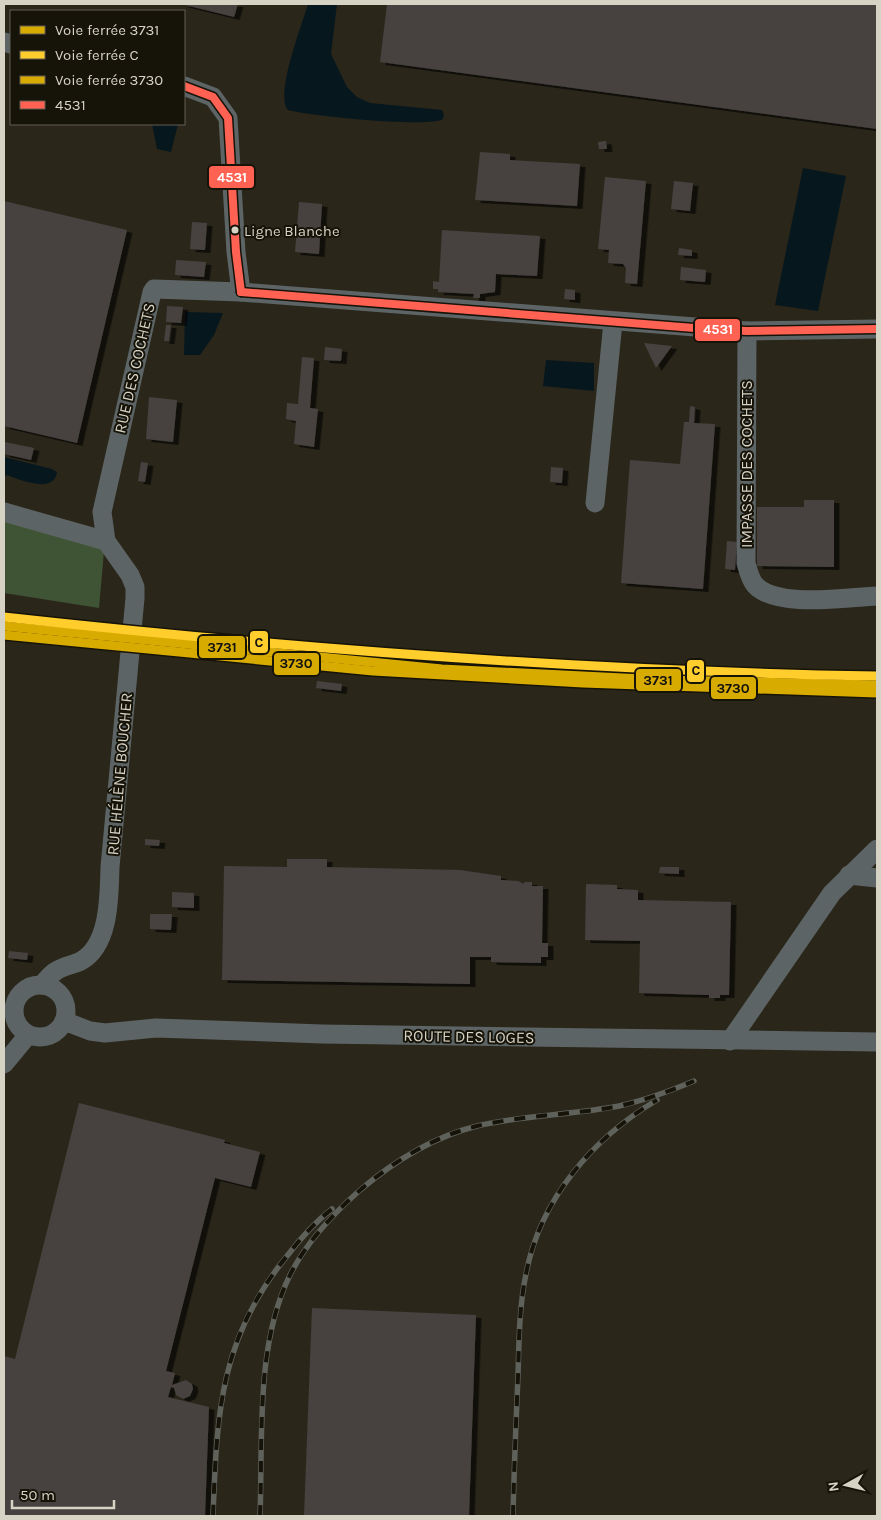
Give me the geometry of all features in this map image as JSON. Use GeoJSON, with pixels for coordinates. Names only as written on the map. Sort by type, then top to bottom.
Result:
{"type":"FeatureCollection","features":[{"type":"Feature","properties":{"kind":"street"},"geometry":{"type":"LineString","coordinates":[[185,86],[213,97],[228,118],[236,252],[242,292]]}},
{"type":"Feature","properties":{"kind":"street","name":"RUE DES COCHETS"},"geometry":{"type":"LineString","coordinates":[[106,541],[102,512],[152,292],[158,287],[746,331],[877,329]]}},
{"type":"Feature","properties":{"kind":"street"},"geometry":{"type":"LineString","coordinates":[[595,503],[612,322]]}},
{"type":"Feature","properties":{"kind":"street","name":"IMPASSE DES COCHETS"},"geometry":{"type":"LineString","coordinates":[[746,331],[746,563],[754,584],[762,591],[777,597],[798,600],[877,596]]}},
{"type":"Feature","properties":{"kind":"street"},"geometry":{"type":"LineString","coordinates":[[4,512],[106,541]]}},
{"type":"Feature","properties":{"kind":"street","name":"RUE HÉLÈNE BOUCHER"},"geometry":{"type":"LineString","coordinates":[[42,985],[55,971],[86,956],[104,928],[109,909],[119,772],[135,608],[135,587],[122,563],[106,541]]}},
{"type":"Feature","properties":{"kind":"street"},"geometry":{"type":"LineString","coordinates":[[730,1041],[825,903],[849,875],[877,849]]}},
{"type":"Feature","properties":{"kind":"street"},"geometry":{"type":"LineString","coordinates":[[849,875],[877,878]]}},
{"type":"Feature","properties":{"kind":"street"},"geometry":{"type":"LineString","coordinates":[[42,985],[58,992],[65,1003],[64,1021],[54,1033],[41,1037],[28,1035],[16,1022],[10,998],[31,986],[42,985]]}},
{"type":"Feature","properties":{"kind":"street","name":"ROUTE DES LOGES"},"geometry":{"type":"LineString","coordinates":[[64,1021],[90,1031],[105,1033],[156,1028],[322,1034],[877,1042]]}},
{"type":"Feature","properties":{"kind":"street"},"geometry":{"type":"LineString","coordinates":[[4,1064],[28,1035]]}},
{"type":"Feature","properties":{"kind":"green space"},"geometry":{"type":"Polygon","coordinates":[[[4,511],[105,540],[99,608],[4,593],[4,511]]]}},
{"type":"Feature","properties":{"kind":"shaded area"},"geometry":{"type":"Polygon","coordinates":[[[308,4],[337,4],[331,54],[347,87],[357,97],[370,103],[442,110],[443,119],[394,122],[342,118],[288,110],[285,101],[287,75],[308,4]]]}},
{"type":"Feature","properties":{"kind":"shaded area"},"geometry":{"type":"Polygon","coordinates":[[[152,125],[178,125],[171,152],[157,149],[152,125]]]}},
{"type":"Feature","properties":{"kind":"shaded area"},"geometry":{"type":"Polygon","coordinates":[[[803,168],[846,176],[818,311],[775,305],[803,168]]]}},
{"type":"Feature","properties":{"kind":"shaded area"},"geometry":{"type":"Polygon","coordinates":[[[185,312],[223,313],[214,335],[200,355],[184,355],[185,312]]]}},
{"type":"Feature","properties":{"kind":"shaded area"},"geometry":{"type":"Polygon","coordinates":[[[546,360],[594,363],[594,391],[543,386],[546,360]]]}},
{"type":"Feature","properties":{"kind":"shaded area"},"geometry":{"type":"Polygon","coordinates":[[[4,457],[52,469],[57,472],[50,483],[43,484],[35,484],[6,475],[4,479],[4,457]]]}},
{"type":"Feature","properties":{"kind":"building"},"geometry":{"type":"Polygon","coordinates":[[[181,4],[238,4],[234,17],[181,4]]]}},
{"type":"Feature","properties":{"kind":"building"},"geometry":{"type":"Polygon","coordinates":[[[387,4],[877,4],[877,129],[380,62],[387,4]]]}},
{"type":"Feature","properties":{"kind":"building"},"geometry":{"type":"Polygon","coordinates":[[[606,141],[607,149],[599,149],[598,142],[606,141]]]}},
{"type":"Feature","properties":{"kind":"building"},"geometry":{"type":"Polygon","coordinates":[[[480,152],[510,154],[510,160],[580,164],[577,206],[475,200],[480,152]]]}},
{"type":"Feature","properties":{"kind":"building"},"geometry":{"type":"Polygon","coordinates":[[[605,177],[646,181],[637,284],[625,283],[626,268],[623,264],[608,263],[609,250],[598,249],[605,177]]]}},
{"type":"Feature","properties":{"kind":"building"},"geometry":{"type":"Polygon","coordinates":[[[674,181],[693,183],[690,211],[671,209],[674,181]]]}},
{"type":"Feature","properties":{"kind":"building"},"geometry":{"type":"Polygon","coordinates":[[[4,201],[127,230],[77,443],[4,426],[4,201]]]}},
{"type":"Feature","properties":{"kind":"building"},"geometry":{"type":"Polygon","coordinates":[[[299,202],[322,204],[319,254],[295,252],[299,202]]]}},
{"type":"Feature","properties":{"kind":"building"},"geometry":{"type":"Polygon","coordinates":[[[192,222],[207,223],[205,250],[190,249],[192,222]]]}},
{"type":"Feature","properties":{"kind":"building"},"geometry":{"type":"Polygon","coordinates":[[[442,230],[540,236],[537,276],[496,274],[495,292],[480,294],[480,298],[473,298],[474,294],[438,292],[438,289],[433,289],[433,281],[439,282],[442,230]]]}},
{"type":"Feature","properties":{"kind":"building"},"geometry":{"type":"Polygon","coordinates":[[[679,248],[692,250],[692,256],[678,255],[679,248]]]}},
{"type":"Feature","properties":{"kind":"building"},"geometry":{"type":"Polygon","coordinates":[[[176,260],[206,262],[204,277],[175,275],[176,260]]]}},
{"type":"Feature","properties":{"kind":"building"},"geometry":{"type":"Polygon","coordinates":[[[681,267],[706,270],[705,282],[680,280],[681,267]]]}},
{"type":"Feature","properties":{"kind":"building"},"geometry":{"type":"Polygon","coordinates":[[[565,289],[575,290],[575,300],[564,299],[565,289]]]}},
{"type":"Feature","properties":{"kind":"building"},"geometry":{"type":"Polygon","coordinates":[[[167,306],[183,307],[181,323],[166,322],[167,306]]]}},
{"type":"Feature","properties":{"kind":"building"},"geometry":{"type":"Polygon","coordinates":[[[166,325],[171,325],[169,341],[164,341],[166,325]]]}},
{"type":"Feature","properties":{"kind":"building"},"geometry":{"type":"Polygon","coordinates":[[[644,343],[672,346],[656,368],[644,343]]]}},
{"type":"Feature","properties":{"kind":"building"},"geometry":{"type":"Polygon","coordinates":[[[325,347],[342,349],[341,361],[324,360],[325,347]]]}},
{"type":"Feature","properties":{"kind":"building"},"geometry":{"type":"Polygon","coordinates":[[[302,357],[314,358],[310,408],[318,409],[314,447],[294,444],[296,421],[286,419],[287,403],[298,404],[302,357]]]}},
{"type":"Feature","properties":{"kind":"building"},"geometry":{"type":"Polygon","coordinates":[[[149,397],[177,400],[173,442],[146,439],[149,397]]]}},
{"type":"Feature","properties":{"kind":"building"},"geometry":{"type":"Polygon","coordinates":[[[690,406],[695,407],[694,423],[715,424],[703,589],[621,583],[630,460],[680,464],[684,422],[689,422],[690,406]]]}},
{"type":"Feature","properties":{"kind":"building"},"geometry":{"type":"Polygon","coordinates":[[[5,442],[34,448],[31,460],[4,454],[5,442]]]}},
{"type":"Feature","properties":{"kind":"building"},"geometry":{"type":"Polygon","coordinates":[[[141,462],[148,463],[145,482],[138,481],[141,462]]]}},
{"type":"Feature","properties":{"kind":"building"},"geometry":{"type":"Polygon","coordinates":[[[551,467],[563,468],[562,483],[550,482],[551,467]]]}},
{"type":"Feature","properties":{"kind":"building"},"geometry":{"type":"Polygon","coordinates":[[[804,500],[834,500],[834,567],[757,566],[757,507],[804,507],[804,500]]]}},
{"type":"Feature","properties":{"kind":"building"},"geometry":{"type":"Polygon","coordinates":[[[727,541],[737,542],[735,570],[725,569],[727,541]]]}},
{"type":"Feature","properties":{"kind":"building"},"geometry":{"type":"Polygon","coordinates":[[[317,681],[342,684],[341,691],[316,688],[317,681]]]}},
{"type":"Feature","properties":{"kind":"building"},"geometry":{"type":"Polygon","coordinates":[[[145,839],[160,840],[159,846],[145,845],[145,839]]]}},
{"type":"Feature","properties":{"kind":"building"},"geometry":{"type":"Polygon","coordinates":[[[287,859],[327,859],[327,867],[460,870],[501,876],[501,880],[518,881],[524,884],[524,882],[532,882],[532,886],[543,886],[542,943],[548,943],[548,957],[541,957],[541,963],[491,962],[491,957],[470,957],[470,984],[222,980],[224,866],[287,867],[287,859]]]}},
{"type":"Feature","properties":{"kind":"building"},"geometry":{"type":"Polygon","coordinates":[[[660,867],[679,867],[679,874],[659,873],[660,867]]]}},
{"type":"Feature","properties":{"kind":"building"},"geometry":{"type":"Polygon","coordinates":[[[586,884],[617,885],[617,889],[638,890],[638,900],[731,902],[729,995],[720,995],[720,998],[709,998],[709,995],[639,993],[640,941],[585,940],[586,884]]]}},
{"type":"Feature","properties":{"kind":"building"},"geometry":{"type":"Polygon","coordinates":[[[172,892],[194,893],[194,908],[172,907],[172,892]]]}},
{"type":"Feature","properties":{"kind":"building"},"geometry":{"type":"Polygon","coordinates":[[[150,914],[172,914],[171,930],[150,929],[150,914]]]}},
{"type":"Feature","properties":{"kind":"building"},"geometry":{"type":"Polygon","coordinates":[[[9,951],[28,953],[27,960],[8,958],[9,951]]]}},
{"type":"Feature","properties":{"kind":"building"},"geometry":{"type":"Polygon","coordinates":[[[79,1103],[225,1140],[224,1143],[260,1152],[251,1187],[215,1178],[166,1371],[175,1373],[172,1385],[186,1380],[192,1384],[193,1389],[190,1396],[183,1399],[176,1395],[174,1388],[171,1387],[168,1397],[209,1407],[205,1516],[4,1516],[4,1356],[15,1359],[79,1103]]]}},
{"type":"Feature","properties":{"kind":"building"},"geometry":{"type":"Polygon","coordinates":[[[312,1308],[476,1315],[469,1516],[304,1516],[312,1308]]]}},
{"type":"Feature","properties":{"kind":"railway"},"geometry":{"type":"LineString","coordinates":[[260,1516],[263,1393],[271,1332],[279,1303],[296,1263],[312,1240],[340,1209],[372,1180],[400,1160],[430,1143],[461,1131],[495,1122],[619,1106],[658,1095],[694,1081]]}},
{"type":"Feature","properties":{"kind":"railway"},"geometry":{"type":"LineString","coordinates":[[513,1516],[519,1337],[524,1286],[533,1247],[543,1221],[573,1173],[591,1152],[612,1133],[634,1115],[657,1100]]}},
{"type":"Feature","properties":{"kind":"railway"},"geometry":{"type":"LineString","coordinates":[[213,1516],[220,1411],[226,1379],[247,1317],[264,1287],[287,1256],[302,1237],[332,1209]]}},
{"type":"Feature","properties":{"kind":"rail line","name":"C"},"geometry":{"type":"LineString","coordinates":[[4,617],[113,629],[440,657],[658,669],[877,676]]}},
{"type":"Feature","properties":{"kind":"rail line","name":"3731"},"geometry":{"type":"LineString","coordinates":[[4,626],[442,669],[663,680],[877,685]]}},
{"type":"Feature","properties":{"kind":"rail line","name":"3730"},"geometry":{"type":"LineString","coordinates":[[4,635],[373,671],[583,683],[877,693]]}},
{"type":"Feature","properties":{"kind":"transit line","name":"4531"},"geometry":{"type":"LineString","coordinates":[[185,86],[213,97],[228,118],[236,252],[241,292]]}},
{"type":"Feature","properties":{"kind":"transit line","name":"4531"},"geometry":{"type":"LineString","coordinates":[[241,292],[707,329],[747,331],[877,329]]}},
{"type":"Feature","properties":{"kind":"place","name":"Ligne Blanche"},"geometry":{"type":"Point","coordinates":[235,230]}}]}
